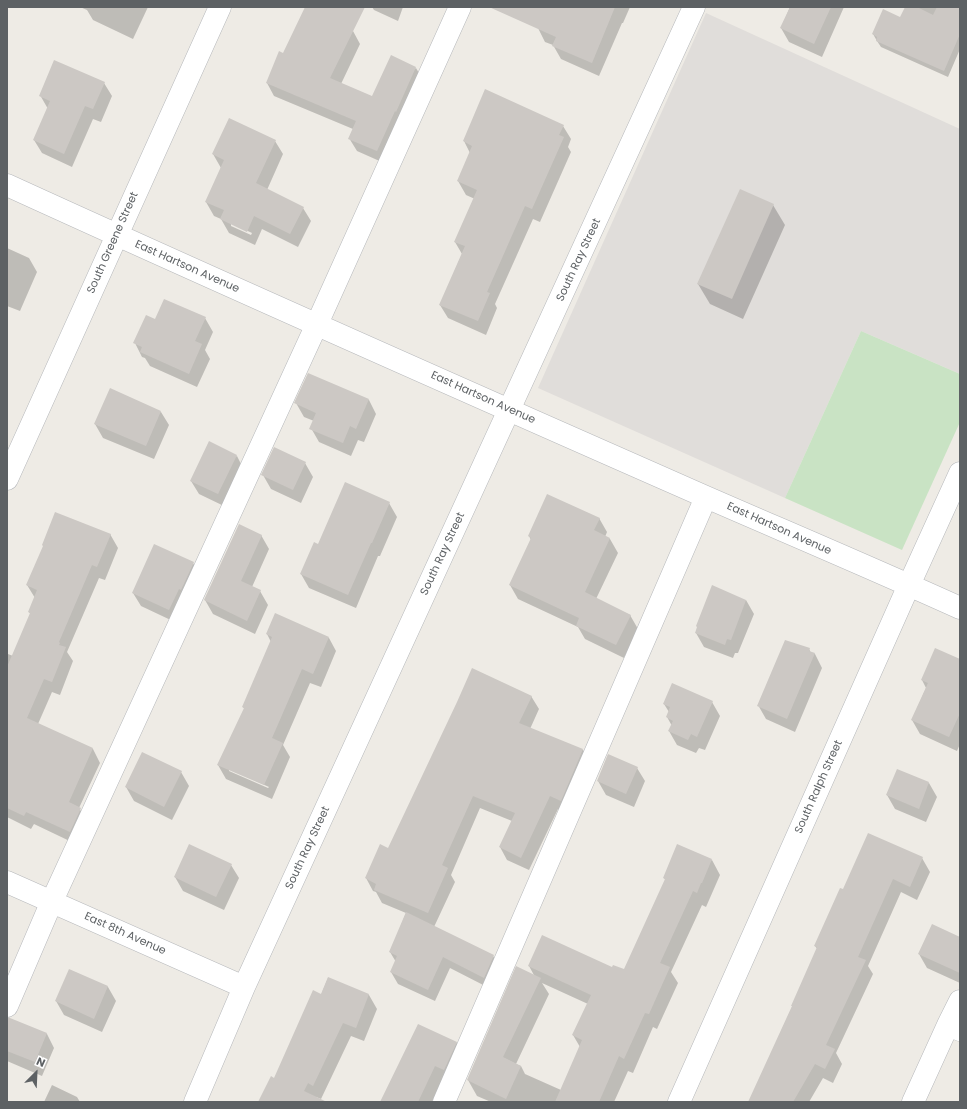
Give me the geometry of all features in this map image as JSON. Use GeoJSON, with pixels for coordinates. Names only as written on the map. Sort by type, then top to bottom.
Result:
{"type":"FeatureCollection","features":[{"type":"Feature","properties":{"kind":"street","name":"South Greene Street"},"geometry":{"type":"LineString","coordinates":[[7,479],[220,7]]}},
{"type":"Feature","properties":{"kind":"street"},"geometry":{"type":"LineString","coordinates":[[7,1006],[52,901],[317,324],[460,7]]}},
{"type":"Feature","properties":{"kind":"street","name":"South Ray Street"},"geometry":{"type":"LineString","coordinates":[[195,1102],[244,986],[694,7]]}},
{"type":"Feature","properties":{"kind":"street","name":"East Hartson Avenue"},"geometry":{"type":"LineString","coordinates":[[7,185],[116,235],[706,497],[960,608]]}},
{"type":"Feature","properties":{"kind":"street","name":"South Ralph Street"},"geometry":{"type":"LineString","coordinates":[[679,1102],[960,473]]}},
{"type":"Feature","properties":{"kind":"street"},"geometry":{"type":"LineString","coordinates":[[444,1102],[706,497]]}},
{"type":"Feature","properties":{"kind":"street","name":"East 8th Avenue"},"geometry":{"type":"LineString","coordinates":[[7,882],[244,986]]}},
{"type":"Feature","properties":{"kind":"street"},"geometry":{"type":"LineString","coordinates":[[913,1102],[954,1027],[960,1001]]}},
{"type":"Feature","properties":{"kind":"shaded area"},"geometry":{"type":"Polygon","coordinates":[[[706,13],[960,129],[960,374],[861,331],[785,498],[538,388],[706,13]]]}},
{"type":"Feature","properties":{"kind":"green space"},"geometry":{"type":"Polygon","coordinates":[[[861,331],[960,374],[960,422],[902,550],[785,498],[861,331]]]}},
{"type":"Feature","properties":{"kind":"building"},"geometry":{"type":"Polygon","coordinates":[[[305,7],[365,7],[330,78],[372,96],[391,55],[416,67],[377,151],[348,139],[356,121],[266,83],[279,51],[283,53],[305,7]]]}},
{"type":"Feature","properties":{"kind":"building"},"geometry":{"type":"Polygon","coordinates":[[[489,7],[615,7],[592,63],[552,46],[556,37],[489,7]]]}},
{"type":"Feature","properties":{"kind":"building"},"geometry":{"type":"Polygon","coordinates":[[[790,7],[831,7],[814,44],[780,28],[790,7]]]}},
{"type":"Feature","properties":{"kind":"building"},"geometry":{"type":"Polygon","coordinates":[[[905,7],[917,7],[933,15],[937,7],[960,7],[960,34],[944,71],[876,41],[877,37],[872,34],[883,9],[900,17],[905,7]]]}},
{"type":"Feature","properties":{"kind":"building"},"geometry":{"type":"Polygon","coordinates":[[[54,60],[105,82],[93,109],[85,106],[64,154],[33,140],[50,101],[39,96],[54,60]]]}},
{"type":"Feature","properties":{"kind":"building"},"geometry":{"type":"Polygon","coordinates":[[[485,89],[564,125],[559,135],[564,137],[532,209],[525,206],[487,292],[490,293],[478,321],[439,305],[465,246],[454,242],[477,190],[457,181],[472,146],[463,141],[485,89]]]}},
{"type":"Feature","properties":{"kind":"building"},"geometry":{"type":"Polygon","coordinates":[[[229,118],[276,140],[256,183],[304,207],[290,234],[254,216],[247,232],[220,219],[224,210],[205,202],[224,160],[212,154],[229,118]]]}},
{"type":"Feature","properties":{"kind":"building"},"geometry":{"type":"Polygon","coordinates":[[[740,189],[774,204],[732,299],[697,284],[740,189]]]}},
{"type":"Feature","properties":{"kind":"building"},"geometry":{"type":"Polygon","coordinates":[[[164,299],[206,317],[195,341],[202,344],[189,374],[140,352],[142,347],[133,343],[146,315],[155,319],[164,299]]]}},
{"type":"Feature","properties":{"kind":"building"},"geometry":{"type":"Polygon","coordinates":[[[308,373],[369,399],[356,429],[350,426],[343,443],[309,429],[316,413],[294,403],[308,373]]]}},
{"type":"Feature","properties":{"kind":"building"},"geometry":{"type":"Polygon","coordinates":[[[110,388],[161,411],[146,446],[94,424],[110,388]]]}},
{"type":"Feature","properties":{"kind":"building"},"geometry":{"type":"Polygon","coordinates":[[[209,441],[237,455],[218,494],[190,481],[209,441]]]}},
{"type":"Feature","properties":{"kind":"building"},"geometry":{"type":"Polygon","coordinates":[[[274,447],[306,462],[293,490],[261,475],[274,447]]]}},
{"type":"Feature","properties":{"kind":"building"},"geometry":{"type":"Polygon","coordinates":[[[345,482],[390,502],[348,595],[300,574],[314,542],[318,544],[345,482]]]}},
{"type":"Feature","properties":{"kind":"building"},"geometry":{"type":"Polygon","coordinates":[[[547,494],[600,518],[594,530],[610,538],[585,592],[631,615],[616,645],[576,626],[579,618],[509,585],[531,538],[528,536],[547,494]]]}},
{"type":"Feature","properties":{"kind":"building"},"geometry":{"type":"Polygon","coordinates":[[[55,512],[111,534],[97,567],[92,565],[59,642],[59,645],[66,647],[52,682],[44,679],[27,718],[93,748],[69,802],[81,808],[70,832],[26,812],[24,816],[7,808],[7,667],[30,613],[28,612],[37,590],[26,585],[43,546],[42,545],[55,512]]]}},
{"type":"Feature","properties":{"kind":"building"},"geometry":{"type":"Polygon","coordinates":[[[239,524],[262,535],[241,581],[261,590],[247,621],[204,600],[239,524]]]}},
{"type":"Feature","properties":{"kind":"building"},"geometry":{"type":"Polygon","coordinates":[[[154,544],[194,562],[181,590],[179,589],[169,610],[132,593],[154,544]]]}},
{"type":"Feature","properties":{"kind":"building"},"geometry":{"type":"Polygon","coordinates":[[[712,585],[746,600],[731,640],[727,639],[725,645],[695,633],[696,626],[712,585]]]}},
{"type":"Feature","properties":{"kind":"building"},"geometry":{"type":"Polygon","coordinates":[[[275,613],[329,637],[313,674],[302,669],[272,738],[283,743],[264,785],[217,765],[244,708],[242,707],[272,637],[266,634],[275,613]]]}},
{"type":"Feature","properties":{"kind":"building"},"geometry":{"type":"Polygon","coordinates":[[[785,640],[810,648],[809,651],[815,653],[787,719],[757,706],[785,640]]]}},
{"type":"Feature","properties":{"kind":"building"},"geometry":{"type":"Polygon","coordinates":[[[935,648],[960,659],[960,713],[949,737],[911,720],[928,683],[921,680],[935,648]]]}},
{"type":"Feature","properties":{"kind":"building"},"geometry":{"type":"Polygon","coordinates":[[[472,668],[532,696],[519,723],[583,749],[561,801],[550,796],[521,858],[499,847],[515,813],[473,796],[442,865],[448,868],[428,913],[374,890],[376,884],[365,878],[380,844],[388,848],[472,668]]]}},
{"type":"Feature","properties":{"kind":"building"},"geometry":{"type":"Polygon","coordinates":[[[672,683],[713,701],[697,737],[691,734],[688,740],[668,731],[673,721],[666,717],[670,707],[663,704],[672,683]]]}},
{"type":"Feature","properties":{"kind":"building"},"geometry":{"type":"Polygon","coordinates":[[[142,752],[182,771],[164,807],[125,787],[142,752]]]}},
{"type":"Feature","properties":{"kind":"building"},"geometry":{"type":"Polygon","coordinates":[[[608,754],[638,767],[626,794],[597,781],[608,754]]]}},
{"type":"Feature","properties":{"kind":"building"},"geometry":{"type":"Polygon","coordinates":[[[897,769],[929,782],[919,809],[886,795],[897,769]]]}},
{"type":"Feature","properties":{"kind":"building"},"geometry":{"type":"Polygon","coordinates":[[[868,833],[923,857],[910,887],[893,879],[858,957],[866,960],[826,1045],[835,1049],[825,1069],[815,1064],[793,1102],[748,1102],[817,947],[814,946],[840,888],[843,889],[868,833]]]}},
{"type":"Feature","properties":{"kind":"building"},"geometry":{"type":"Polygon","coordinates":[[[189,844],[232,864],[216,897],[174,877],[189,844]]]}},
{"type":"Feature","properties":{"kind":"building"},"geometry":{"type":"Polygon","coordinates":[[[677,844],[712,859],[697,893],[693,891],[660,963],[670,967],[649,1014],[645,1013],[624,1059],[619,1056],[599,1102],[555,1102],[582,1040],[572,1035],[591,995],[528,966],[542,935],[612,967],[613,965],[624,969],[665,879],[663,878],[677,844]]]}},
{"type":"Feature","properties":{"kind":"building"},"geometry":{"type":"Polygon","coordinates":[[[406,912],[494,955],[484,978],[443,957],[428,990],[390,972],[397,956],[389,952],[406,912]]]}},
{"type":"Feature","properties":{"kind":"building"},"geometry":{"type":"Polygon","coordinates":[[[932,924],[960,937],[960,973],[918,954],[932,924]]]}},
{"type":"Feature","properties":{"kind":"building"},"geometry":{"type":"Polygon","coordinates":[[[516,966],[541,978],[503,1057],[521,1066],[506,1099],[467,1080],[516,966]]]}},
{"type":"Feature","properties":{"kind":"building"},"geometry":{"type":"Polygon","coordinates":[[[69,969],[108,986],[94,1019],[55,1001],[69,969]]]}},
{"type":"Feature","properties":{"kind":"building"},"geometry":{"type":"Polygon","coordinates":[[[328,977],[369,994],[356,1028],[343,1023],[313,1086],[308,1083],[304,1091],[327,1102],[258,1102],[271,1076],[274,1078],[313,990],[321,994],[328,977]]]}},
{"type":"Feature","properties":{"kind":"building"},"geometry":{"type":"Polygon","coordinates":[[[7,1018],[47,1033],[35,1062],[7,1051],[7,1018]]]}},
{"type":"Feature","properties":{"kind":"building"},"geometry":{"type":"Polygon","coordinates":[[[418,1024],[457,1042],[444,1070],[435,1066],[418,1102],[380,1102],[418,1024]]]}}]}
